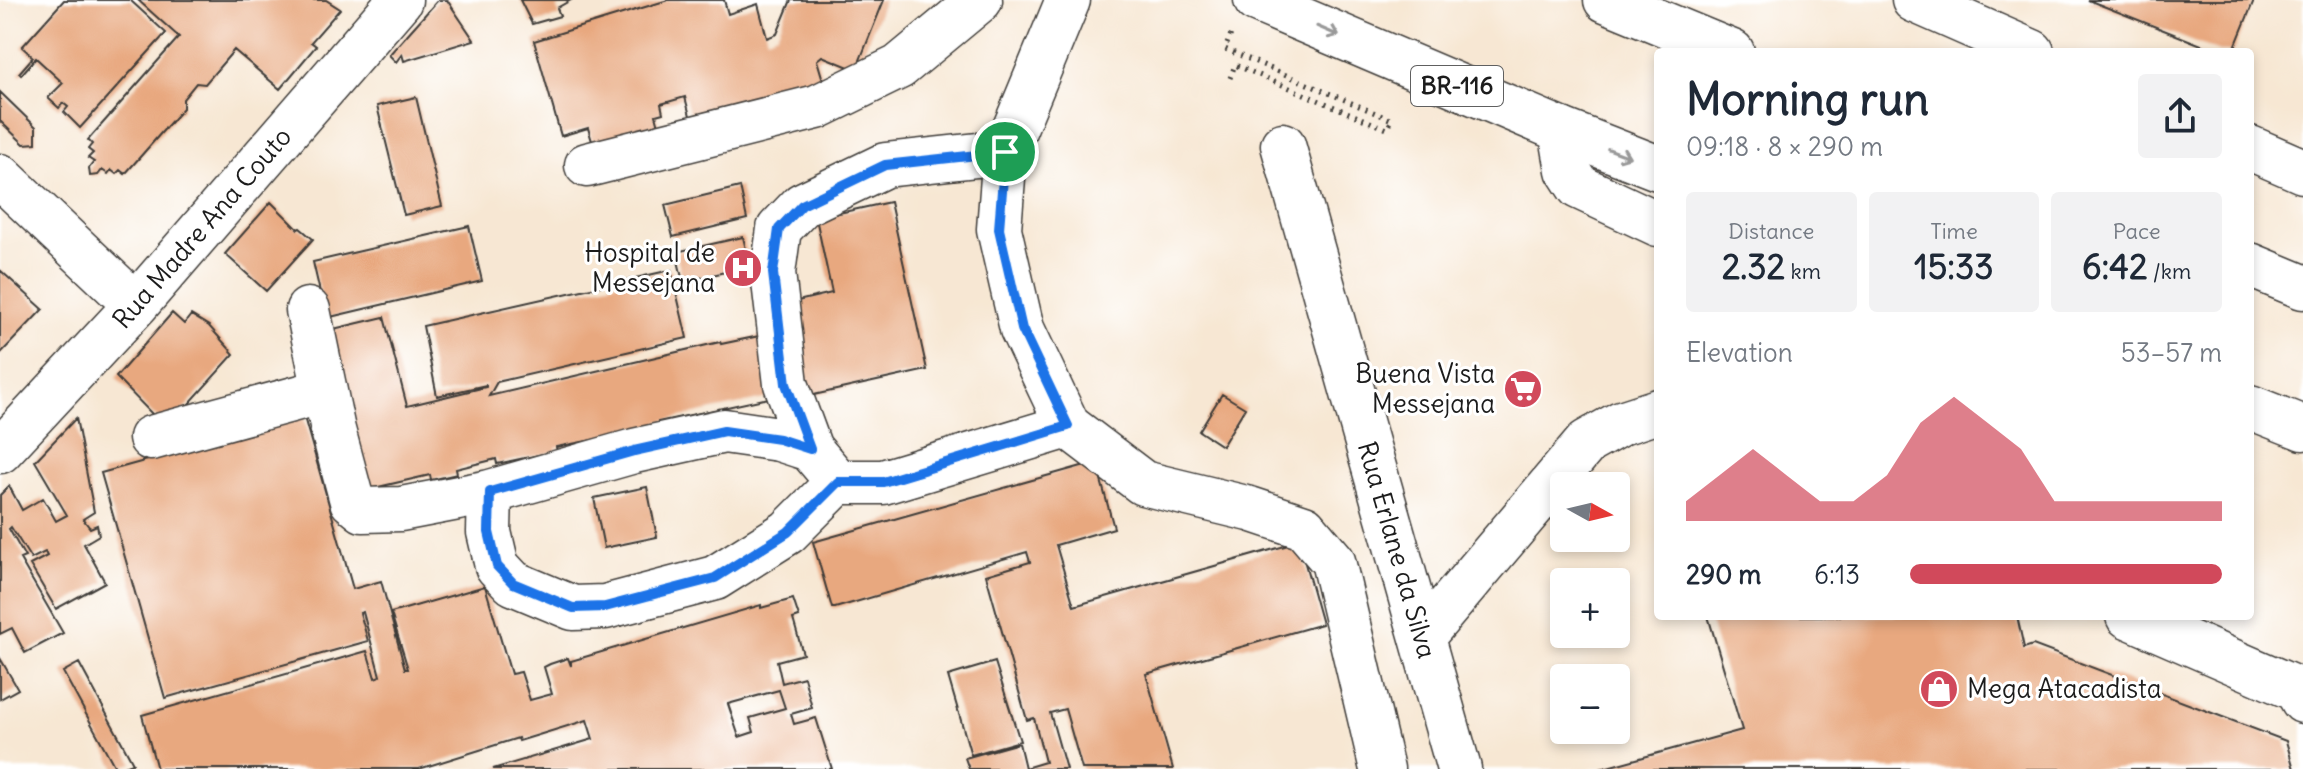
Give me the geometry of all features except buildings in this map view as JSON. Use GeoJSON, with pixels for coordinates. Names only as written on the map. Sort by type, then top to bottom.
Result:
{"type":"FeatureCollection","features":[{"type":"Feature","properties":{"kind":"main road","name":"Rua Madre Ana Couto"},"geometry":{"type":"LineString","coordinates":[[0,451],[136,305],[400,0]]}},
{"type":"Feature","properties":{"kind":"main road"},"geometry":{"type":"LineString","coordinates":[[587,165],[817,107],[899,67],[980,0]]}},
{"type":"Feature","properties":{"kind":"main road"},"geometry":{"type":"LineString","coordinates":[[1068,0],[1005,152],[999,229],[1022,329],[1068,426],[1143,483],[1250,509],[1304,527],[1333,561],[1382,769]]}},
{"type":"Feature","properties":{"kind":"main road","name":"BR-116"},"geometry":{"type":"LineString","coordinates":[[1256,0],[1654,166]]}},
{"type":"Feature","properties":{"kind":"main road"},"geometry":{"type":"LineString","coordinates":[[1606,0],[1722,48]]}},
{"type":"Feature","properties":{"kind":"main road"},"geometry":{"type":"LineString","coordinates":[[1914,0],[2023,48]]}},
{"type":"Feature","properties":{"kind":"main road"},"geometry":{"type":"LineString","coordinates":[[1561,130],[1568,170],[1579,187],[1654,222]]}},
{"type":"Feature","properties":{"kind":"main road","name":"Rua Erlane da Silva"},"geometry":{"type":"LineString","coordinates":[[1283,145],[1459,769]]}},
{"type":"Feature","properties":{"kind":"main road"},"geometry":{"type":"LineString","coordinates":[[2254,150],[2303,171]]}},
{"type":"Feature","properties":{"kind":"main road"},"geometry":{"type":"LineString","coordinates":[[838,482],[810,449],[786,384],[773,273],[779,229],[802,205],[885,165],[1005,152]]}},
{"type":"Feature","properties":{"kind":"main road"},"geometry":{"type":"LineString","coordinates":[[0,176],[136,305]]}},
{"type":"Feature","properties":{"kind":"main road"},"geometry":{"type":"LineString","coordinates":[[2254,267],[2303,287]]}},
{"type":"Feature","properties":{"kind":"main road"},"geometry":{"type":"LineString","coordinates":[[308,310],[324,391],[352,501],[363,510],[401,509],[490,492],[634,451],[724,431],[779,439],[810,449]]}},
{"type":"Feature","properties":{"kind":"main road"},"geometry":{"type":"LineString","coordinates":[[151,438],[324,391]]}},
{"type":"Feature","properties":{"kind":"main road"},"geometry":{"type":"LineString","coordinates":[[2254,409],[2303,428]]}},
{"type":"Feature","properties":{"kind":"main road"},"geometry":{"type":"LineString","coordinates":[[1422,637],[1587,442],[1621,423],[1654,412]]}},
{"type":"Feature","properties":{"kind":"main road"},"geometry":{"type":"LineString","coordinates":[[490,492],[489,532],[497,566],[513,583],[573,608],[605,607],[715,578],[788,532],[838,482],[883,482],[1068,426]]}},
{"type":"Feature","properties":{"kind":"main road"},"geometry":{"type":"LineString","coordinates":[[2137,620],[2296,689],[2303,701]]}},
{"type":"Feature","properties":{"kind":"path"},"geometry":{"type":"LineString","coordinates":[[1225,49],[1392,120],[1387,129],[1235,65],[1230,78]]}},
{"type":"Feature","properties":{"kind":"place","name":"Hospital de Messejana"},"geometry":{"type":"Point","coordinates":[743,268]}},
{"type":"Feature","properties":{"kind":"place","name":"Buena Vista Messejana"},"geometry":{"type":"Point","coordinates":[1523,389]}},
{"type":"Feature","properties":{"kind":"place","name":"Mega Atacadista"},"geometry":{"type":"Point","coordinates":[1939,689]}},
{"type":"Feature","properties":{"kind":"route"},"geometry":{"type":"LineString","coordinates":[[1005,152],[999,229],[1022,329],[1068,426],[883,482],[838,482],[788,532],[715,578],[605,607],[573,608],[541,596],[513,583],[497,566],[489,532],[490,492],[634,451],[724,431],[779,439],[810,449],[786,384],[773,273],[779,229],[802,205],[885,165],[1005,152]]}}]}
